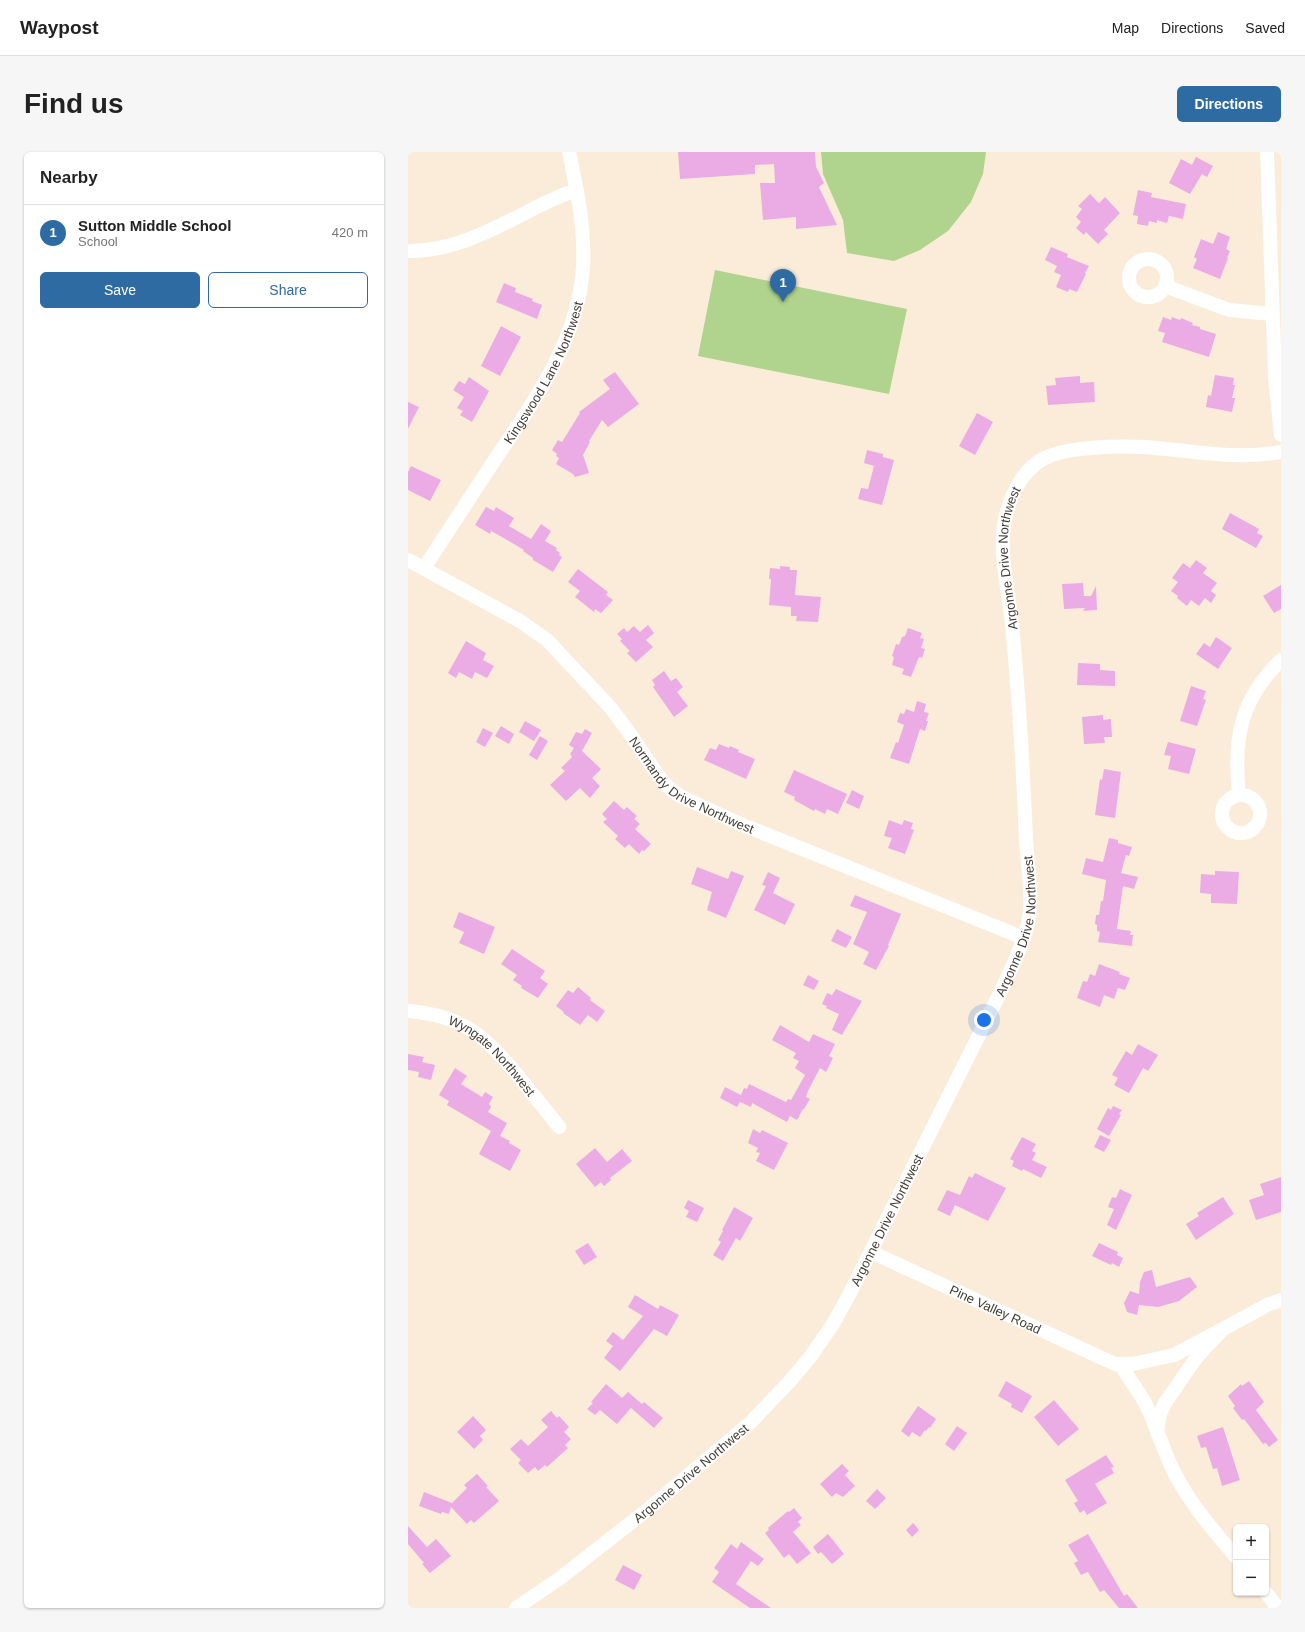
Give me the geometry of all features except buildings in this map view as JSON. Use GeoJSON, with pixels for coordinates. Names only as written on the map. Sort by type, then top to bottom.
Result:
{"type":"FeatureCollection","features":[{"type":"Feature","properties":{"kind":"street","name":"Kingswood Lane Northwest"},"geometry":{"type":"LineString","coordinates":[[424,568],[524,417],[552,370],[564,343],[576,306],[583,267],[583,229],[569,152]]}},
{"type":"Feature","properties":{"kind":"street"},"geometry":{"type":"LineString","coordinates":[[1267,152],[1275,377],[1281,436]]}},
{"type":"Feature","properties":{"kind":"street"},"geometry":{"type":"LineString","coordinates":[[408,251],[442,248],[464,241],[564,194],[577,190]]}},
{"type":"Feature","properties":{"kind":"street"},"geometry":{"type":"LineString","coordinates":[[1165,286],[1229,310],[1272,314]]}},
{"type":"Feature","properties":{"kind":"street","name":"Argonne Drive Northwest"},"geometry":{"type":"LineString","coordinates":[[516,1608],[559,1579],[649,1509],[751,1422],[790,1382],[811,1356],[833,1324],[871,1252],[1002,989],[1024,938],[1030,913],[1031,884],[1026,842],[1020,721],[1012,624],[1002,542],[1005,518],[1024,473],[1034,464],[1051,455],[1068,450],[1105,447],[1139,447],[1240,457],[1281,452]]}},
{"type":"Feature","properties":{"kind":"street","name":"Normandy Drive Northwest"},"geometry":{"type":"LineString","coordinates":[[408,560],[520,621],[547,640],[610,707],[660,778],[669,788],[680,796],[738,823],[1024,938]]}},
{"type":"Feature","properties":{"kind":"street"},"geometry":{"type":"LineString","coordinates":[[1239,794],[1237,770],[1240,729],[1247,707],[1258,687],[1268,673],[1281,660]]}},
{"type":"Feature","properties":{"kind":"street","name":"Wyngate Northwest"},"geometry":{"type":"LineString","coordinates":[[408,1011],[427,1012],[446,1018],[464,1025],[482,1037],[497,1050],[559,1127]]}},
{"type":"Feature","properties":{"kind":"street","name":"Pine Valley Road"},"geometry":{"type":"LineString","coordinates":[[871,1252],[1115,1364],[1122,1365]]}},
{"type":"Feature","properties":{"kind":"street"},"geometry":{"type":"LineString","coordinates":[[1233,1553],[1196,1510],[1176,1476],[1144,1402],[1129,1375],[1122,1368],[1122,1365],[1174,1355],[1267,1305],[1281,1300]]}},
{"type":"Feature","properties":{"kind":"street"},"geometry":{"type":"LineString","coordinates":[[1157,1432],[1160,1414],[1165,1403],[1196,1358],[1223,1329]]}},
{"type":"Feature","properties":{"kind":"street"},"geometry":{"type":"LineString","coordinates":[[1268,1596],[1278,1608]]}},
{"type":"Feature","properties":{"kind":"green space"},"geometry":{"type":"Polygon","coordinates":[[[821,152],[986,152],[983,174],[971,202],[948,231],[920,250],[894,261],[847,253],[843,220],[823,174],[821,152]]]}},
{"type":"Feature","properties":{"kind":"green space"},"geometry":{"type":"Polygon","coordinates":[[[715,270],[907,309],[889,394],[698,356],[715,270]]]}},
{"type":"Feature","properties":{"kind":"place","name":"Sutton Middle School"},"geometry":{"type":"Point","coordinates":[783,302]}}]}
